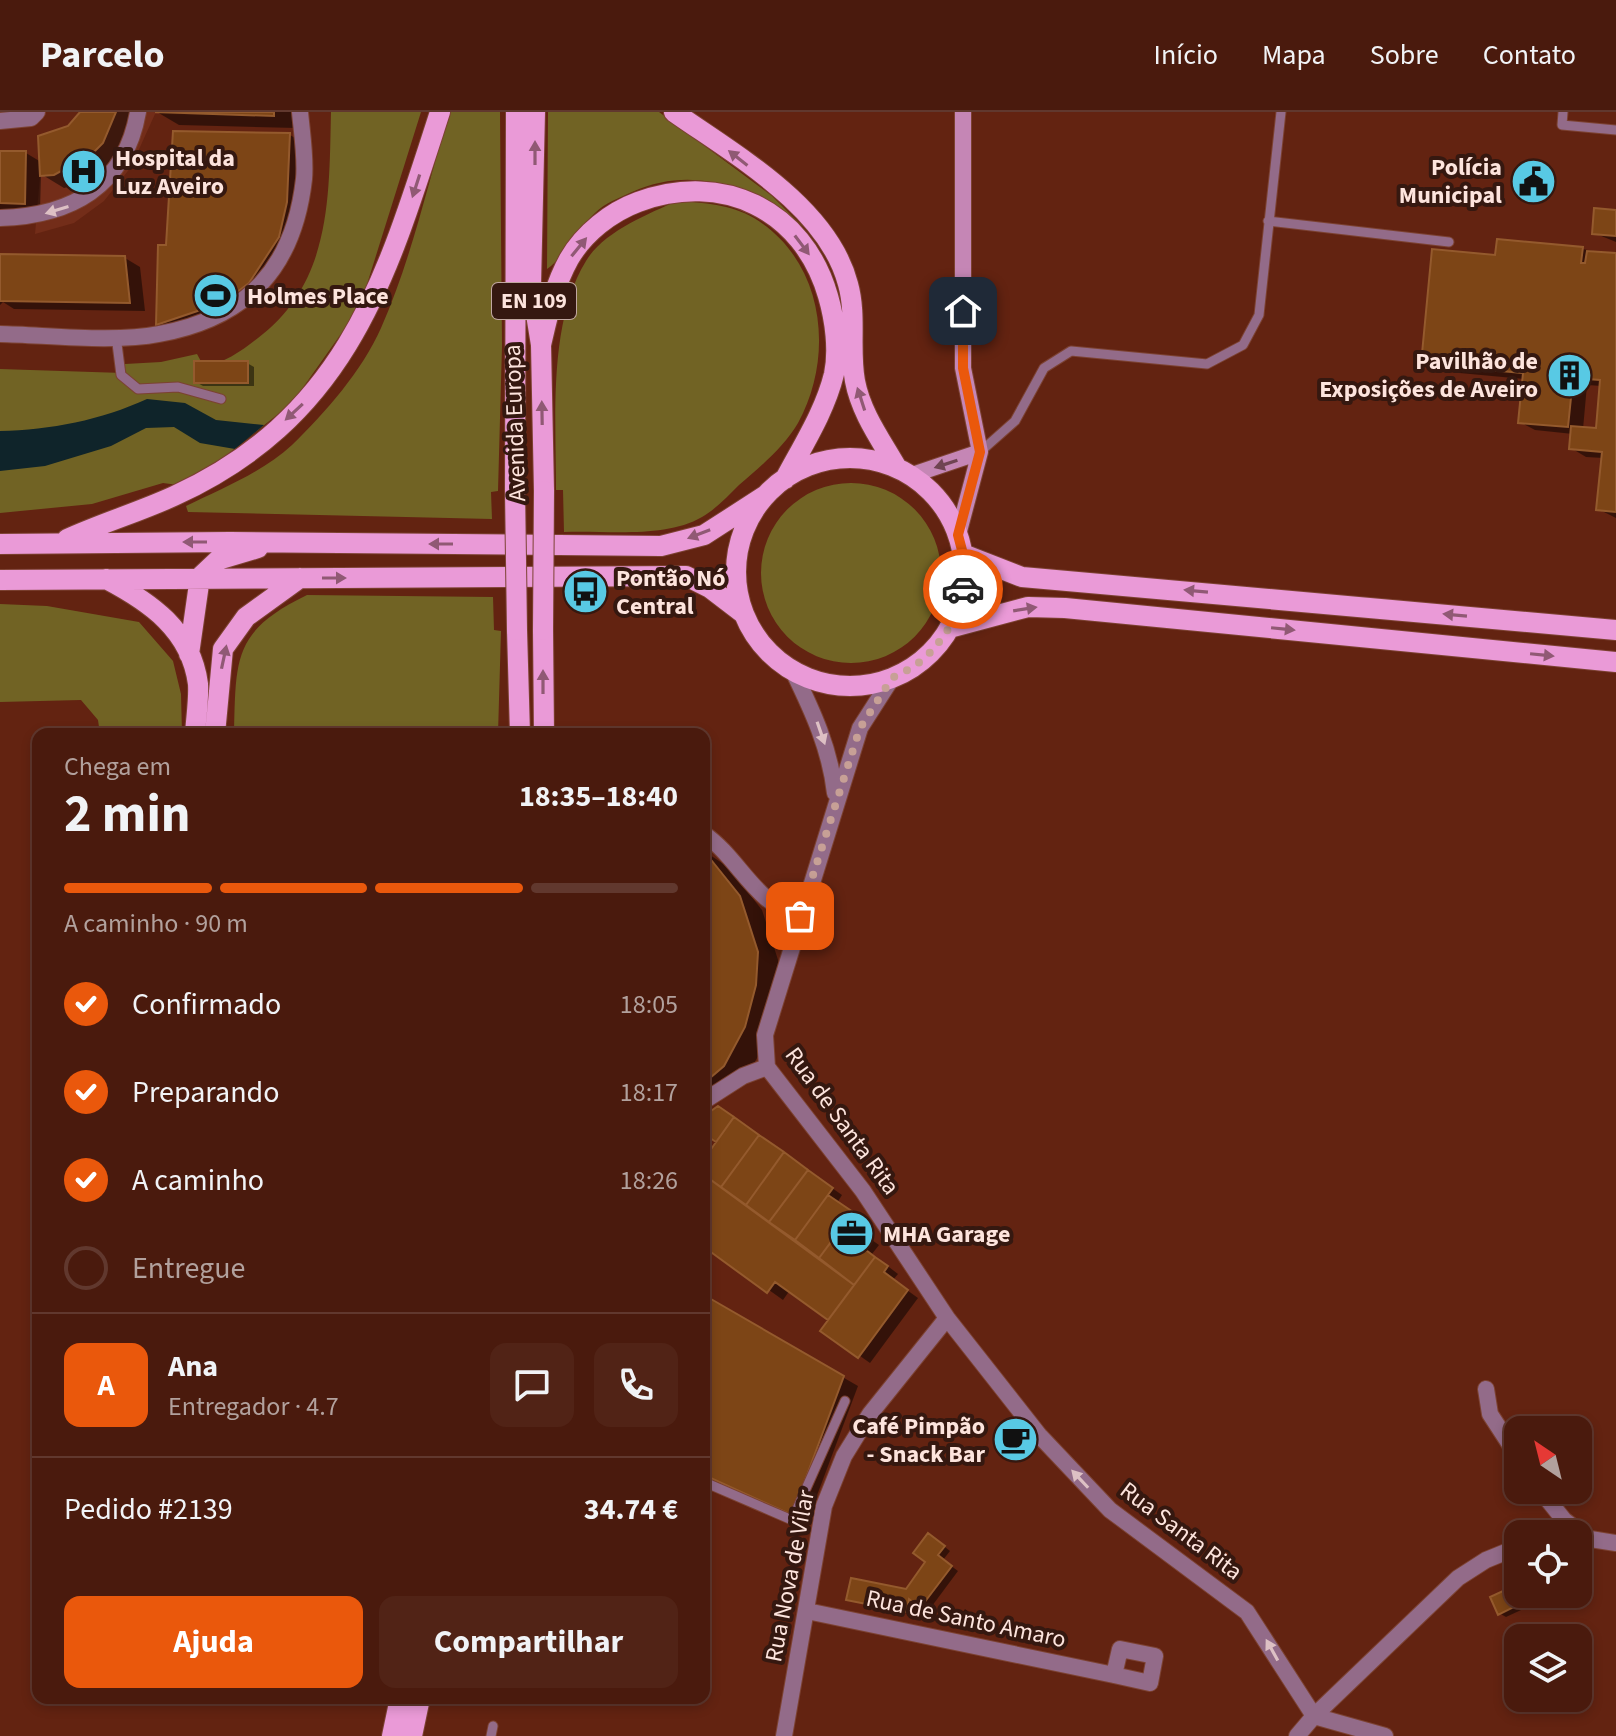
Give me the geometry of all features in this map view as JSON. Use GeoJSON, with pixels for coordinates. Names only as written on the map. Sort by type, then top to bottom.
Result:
{"type":"FeatureCollection","features":[{"type":"Feature","properties":{"kind":"main road"},"geometry":{"type":"LineString","coordinates":[[61,542],[175,496],[244,455],[298,410],[335,365],[365,318],[394,255],[440,112]]}},
{"type":"Feature","properties":{"kind":"main road","name":"Avenida Europa"},"geometry":{"type":"LineString","coordinates":[[516,112],[515,491],[520,728]]}},
{"type":"Feature","properties":{"kind":"main road","name":"Avenida Europa"},"geometry":{"type":"LineString","coordinates":[[535,112],[531,284],[541,345],[544,728]]}},
{"type":"Feature","properties":{"kind":"main road"},"geometry":{"type":"LineString","coordinates":[[674,112],[807,212],[833,248],[848,282],[854,318],[854,378],[862,407],[904,471],[946,510],[961,544],[962,592],[949,628],[915,666],[892,678],[868,685],[842,686],[817,681],[793,671],[772,656],[744,614],[737,590],[738,552],[751,516],[766,495]]}},
{"type":"Feature","properties":{"kind":"main road"},"geometry":{"type":"LineString","coordinates":[[541,345],[553,294],[570,256],[617,210],[660,194],[698,189],[734,195],[770,212],[800,240],[822,276],[833,313],[835,342],[834,372],[826,399],[785,479]]}},
{"type":"Feature","properties":{"kind":"main road"},"geometry":{"type":"LineString","coordinates":[[0,544],[661,546],[704,535],[807,466],[832,459],[858,458],[904,471]]}},
{"type":"Feature","properties":{"kind":"main road"},"geometry":{"type":"LineString","coordinates":[[189,654],[200,577],[218,560],[273,543]]}},
{"type":"Feature","properties":{"kind":"main road"},"geometry":{"type":"LineString","coordinates":[[961,544],[1022,577],[1616,630]]}},
{"type":"Feature","properties":{"kind":"main road"},"geometry":{"type":"LineString","coordinates":[[0,580],[102,577],[686,576],[710,588],[744,614]]}},
{"type":"Feature","properties":{"kind":"main road"},"geometry":{"type":"LineString","coordinates":[[102,577],[144,599],[170,620],[189,654],[198,684],[195,728]]}},
{"type":"Feature","properties":{"kind":"main road"},"geometry":{"type":"LineString","coordinates":[[216,728],[223,649],[246,617],[300,578]]}},
{"type":"Feature","properties":{"kind":"main road"},"geometry":{"type":"LineString","coordinates":[[949,628],[1028,607],[1065,608],[1616,662]]}},
{"type":"Feature","properties":{"kind":"main road"},"geometry":{"type":"LineString","coordinates":[[392,1736],[399,1704]]}},
{"type":"Feature","properties":{"kind":"main road"},"geometry":{"type":"LineString","coordinates":[[412,1736],[419,1704]]}},
{"type":"Feature","properties":{"kind":"street"},"geometry":{"type":"LineString","coordinates":[[0,121],[31,118],[37,112]]}},
{"type":"Feature","properties":{"kind":"street"},"geometry":{"type":"LineString","coordinates":[[0,218],[30,217],[64,210],[87,196],[118,164],[131,141],[138,112]]}},
{"type":"Feature","properties":{"kind":"street"},"geometry":{"type":"LineString","coordinates":[[0,334],[157,335],[214,318],[263,285],[292,240],[304,177],[300,112]]}},
{"type":"Feature","properties":{"kind":"street"},"geometry":{"type":"LineString","coordinates":[[961,544],[980,452],[963,368],[963,112]]}},
{"type":"Feature","properties":{"kind":"street"},"geometry":{"type":"LineString","coordinates":[[904,471],[980,452]]}},
{"type":"Feature","properties":{"kind":"street","name":"Rua de Santa Rita"},"geometry":{"type":"LineString","coordinates":[[793,671],[817,721],[831,762],[836,799]]}},
{"type":"Feature","properties":{"kind":"street","name":"Rua de Santa Rita"},"geometry":{"type":"LineString","coordinates":[[892,678],[860,728],[836,799],[765,1035],[767,1067],[863,1191],[947,1318]]}},
{"type":"Feature","properties":{"kind":"street"},"geometry":{"type":"LineString","coordinates":[[710,838],[720,845],[756,891],[783,912],[800,916]]}},
{"type":"Feature","properties":{"kind":"street"},"geometry":{"type":"LineString","coordinates":[[710,1097],[743,1076],[767,1067]]}},
{"type":"Feature","properties":{"kind":"street","name":"Rua Nova de Vilar"},"geometry":{"type":"LineString","coordinates":[[784,1736],[824,1506],[844,1456],[870,1414],[947,1318]]}},
{"type":"Feature","properties":{"kind":"street","name":"Rua Santa Rita"},"geometry":{"type":"LineString","coordinates":[[947,1318],[1039,1435],[1110,1510],[1247,1612],[1314,1716]]}},
{"type":"Feature","properties":{"kind":"street"},"geometry":{"type":"LineString","coordinates":[[1486,1389],[1490,1414],[1504,1436]]}},
{"type":"Feature","properties":{"kind":"street"},"geometry":{"type":"LineString","coordinates":[[1551,1504],[1564,1520]]}},
{"type":"Feature","properties":{"kind":"street"},"geometry":{"type":"LineString","coordinates":[[1592,1538],[1616,1543]]}},
{"type":"Feature","properties":{"kind":"street"},"geometry":{"type":"LineString","coordinates":[[1297,1736],[1458,1578],[1504,1553]]}},
{"type":"Feature","properties":{"kind":"street","name":"Rua de Santo Amaro"},"geometry":{"type":"LineString","coordinates":[[807,1611],[1114,1675]]}},
{"type":"Feature","properties":{"kind":"street"},"geometry":{"type":"LineString","coordinates":[[1314,1716],[1385,1736]]}},
{"type":"Feature","properties":{"kind":"lane"},"geometry":{"type":"LineString","coordinates":[[980,452],[1015,421],[1044,368],[1071,351],[1207,364],[1243,345],[1259,315],[1281,112]]}},
{"type":"Feature","properties":{"kind":"lane"},"geometry":{"type":"LineString","coordinates":[[1563,112],[1562,125],[1616,130]]}},
{"type":"Feature","properties":{"kind":"lane"},"geometry":{"type":"LineString","coordinates":[[1268,221],[1449,242]]}},
{"type":"Feature","properties":{"kind":"lane"},"geometry":{"type":"LineString","coordinates":[[116,336],[121,375],[138,389],[178,387],[221,399]]}},
{"type":"Feature","properties":{"kind":"lane"},"geometry":{"type":"LineString","coordinates":[[710,1485],[792,1520],[845,1401]]}},
{"type":"Feature","properties":{"kind":"shaded area","name":"Hospital da Luz Aveiro"},"geometry":{"type":"Polygon","coordinates":[[[80,112],[274,112],[274,116],[155,114],[131,167],[104,201],[74,223],[35,234],[40,176],[38,136],[68,126],[80,112]]]}},
{"type":"Feature","properties":{"kind":"shaded area"},"geometry":{"type":"Polygon","coordinates":[[[331,112],[421,112],[363,297],[348,324],[292,403],[224,457],[178,485],[163,483],[92,504],[0,513],[0,369],[123,373],[125,364],[161,362],[197,354],[204,367],[239,352],[282,316],[300,291],[322,236],[327,206],[331,112]]]}},
{"type":"Feature","properties":{"kind":"shaded area"},"geometry":{"type":"Polygon","coordinates":[[[449,112],[500,112],[502,346],[498,491],[491,492],[492,519],[188,512],[186,506],[255,472],[281,455],[330,405],[364,360],[381,328],[401,276],[449,112]]]}},
{"type":"Feature","properties":{"kind":"shaded area"},"geometry":{"type":"Polygon","coordinates":[[[548,112],[659,112],[772,196],[803,227],[742,191],[700,180],[678,180],[632,192],[599,209],[547,269],[548,112]]]}},
{"type":"Feature","properties":{"kind":"shaded area"},"geometry":{"type":"Polygon","coordinates":[[[677,201],[717,205],[745,213],[778,236],[796,259],[809,284],[819,340],[817,369],[810,397],[798,423],[779,448],[702,517],[687,524],[653,531],[564,532],[563,490],[556,490],[555,403],[560,342],[574,286],[586,261],[603,241],[627,225],[677,201]]]}},
{"type":"Feature","properties":{"kind":"shaded area"},"geometry":{"type":"Polygon","coordinates":[[[851,483],[885,490],[914,510],[934,539],[941,573],[934,607],[914,636],[885,656],[851,663],[817,656],[788,636],[768,607],[761,573],[768,539],[788,510],[817,490],[851,483]]]}},
{"type":"Feature","properties":{"kind":"shaded area"},"geometry":{"type":"Polygon","coordinates":[[[307,595],[493,597],[494,630],[501,631],[498,728],[234,728],[238,666],[244,650],[265,621],[307,595]]]}},
{"type":"Feature","properties":{"kind":"shaded area"},"geometry":{"type":"Polygon","coordinates":[[[0,604],[47,606],[139,622],[173,661],[181,694],[182,728],[99,728],[98,720],[81,700],[0,702],[0,604]]]}},
{"type":"Feature","properties":{"kind":"water"},"geometry":{"type":"Polygon","coordinates":[[[147,399],[185,403],[216,420],[264,425],[235,449],[200,443],[174,427],[146,428],[111,446],[45,466],[0,471],[0,431],[38,429],[75,422],[112,413],[147,399]]]}},
{"type":"Feature","properties":{"kind":"building"},"geometry":{"type":"Polygon","coordinates":[[[80,112],[116,112],[103,143],[92,154],[54,175],[40,176],[38,136],[68,126],[80,112]]]}},
{"type":"Feature","properties":{"kind":"building"},"geometry":{"type":"Polygon","coordinates":[[[155,112],[274,112],[274,116],[155,112]]]}},
{"type":"Feature","properties":{"kind":"building"},"geometry":{"type":"Polygon","coordinates":[[[173,131],[290,133],[287,202],[279,237],[249,283],[224,302],[156,325],[158,245],[166,245],[173,131]]]}},
{"type":"Feature","properties":{"kind":"building"},"geometry":{"type":"Polygon","coordinates":[[[0,151],[26,151],[25,204],[0,203],[0,151]]]}},
{"type":"Feature","properties":{"kind":"building"},"geometry":{"type":"Polygon","coordinates":[[[1594,208],[1616,210],[1616,236],[1592,234],[1594,208]]]}},
{"type":"Feature","properties":{"kind":"building","name":"Pavilhão de Exposições de Aveiro"},"geometry":{"type":"Polygon","coordinates":[[[1497,239],[1583,247],[1581,263],[1585,263],[1587,251],[1616,253],[1616,512],[1596,510],[1602,452],[1569,449],[1571,426],[1596,428],[1600,380],[1573,378],[1568,427],[1518,423],[1523,373],[1421,364],[1432,249],[1495,255],[1497,239]]]}},
{"type":"Feature","properties":{"kind":"building"},"geometry":{"type":"Polygon","coordinates":[[[0,254],[125,256],[130,303],[0,301],[0,254]]]}},
{"type":"Feature","properties":{"kind":"building"},"geometry":{"type":"Polygon","coordinates":[[[194,361],[248,361],[248,383],[194,383],[194,361]]]}},
{"type":"Feature","properties":{"kind":"building"},"geometry":{"type":"Polygon","coordinates":[[[710,858],[740,896],[758,952],[756,985],[745,1027],[724,1066],[710,1078],[710,858]]]}},
{"type":"Feature","properties":{"kind":"building"},"geometry":{"type":"Polygon","coordinates":[[[718,1106],[734,1117],[716,1142],[710,1138],[710,1112],[718,1106]]]}},
{"type":"Feature","properties":{"kind":"building"},"geometry":{"type":"Polygon","coordinates":[[[734,1117],[759,1135],[721,1187],[710,1179],[710,1151],[734,1117]]]}},
{"type":"Feature","properties":{"kind":"building"},"geometry":{"type":"Polygon","coordinates":[[[759,1135],[784,1152],[746,1205],[721,1187],[759,1135]]]}},
{"type":"Feature","properties":{"kind":"building"},"geometry":{"type":"Polygon","coordinates":[[[784,1152],[808,1170],[769,1222],[746,1205],[784,1152]]]}},
{"type":"Feature","properties":{"kind":"building"},"geometry":{"type":"Polygon","coordinates":[[[808,1170],[833,1188],[795,1240],[769,1222],[808,1170]]]}},
{"type":"Feature","properties":{"kind":"building"},"geometry":{"type":"Polygon","coordinates":[[[710,1179],[854,1285],[828,1320],[775,1282],[767,1293],[710,1251],[710,1179]]]}},
{"type":"Feature","properties":{"kind":"building"},"geometry":{"type":"Polygon","coordinates":[[[828,1195],[853,1212],[819,1258],[795,1240],[828,1195]]]}},
{"type":"Feature","properties":{"kind":"building"},"geometry":{"type":"Polygon","coordinates":[[[847,1221],[869,1237],[862,1247],[875,1257],[854,1285],[819,1258],[847,1221]]]}},
{"type":"Feature","properties":{"kind":"building"},"geometry":{"type":"Polygon","coordinates":[[[875,1257],[888,1266],[884,1272],[908,1290],[858,1358],[820,1331],[875,1257]]]}},
{"type":"Feature","properties":{"kind":"building"},"geometry":{"type":"Polygon","coordinates":[[[710,1298],[844,1376],[792,1515],[710,1478],[710,1298]]]}},
{"type":"Feature","properties":{"kind":"building"},"geometry":{"type":"Polygon","coordinates":[[[928,1533],[945,1546],[938,1555],[952,1566],[924,1603],[918,1599],[914,1603],[909,1599],[907,1612],[846,1600],[851,1578],[906,1589],[925,1562],[913,1553],[928,1533]]]}},
{"type":"Feature","properties":{"kind":"building"},"geometry":{"type":"Polygon","coordinates":[[[1504,1590],[1504,1608],[1512,1608],[1498,1615],[1490,1597],[1504,1590]]]}},
{"type":"Feature","properties":{"kind":"way so far"},"geometry":{"type":"LineString","coordinates":[[800,916],[860,728],[892,678],[915,666],[934,649],[949,628],[960,605],[963,589]]}},
{"type":"Feature","properties":{"kind":"place","name":"Hospital da Luz Aveiro"},"geometry":{"type":"Point","coordinates":[84,172]}},
{"type":"Feature","properties":{"kind":"place","name":"Polícia Municipal"},"geometry":{"type":"Point","coordinates":[1533,181]}},
{"type":"Feature","properties":{"kind":"place","name":"Holmes Place"},"geometry":{"type":"Point","coordinates":[216,296]}},
{"type":"Feature","properties":{"kind":"place","name":"Pavilhão de Exposições de Aveiro"},"geometry":{"type":"Point","coordinates":[1569,375]}},
{"type":"Feature","properties":{"kind":"place","name":"Pontão Nó Central"},"geometry":{"type":"Point","coordinates":[585,592]}},
{"type":"Feature","properties":{"kind":"place","name":"MHA Garage"},"geometry":{"type":"Point","coordinates":[852,1234]}},
{"type":"Feature","properties":{"kind":"place","name":"Café Pimpão - Snack Bar"},"geometry":{"type":"Point","coordinates":[1016,1440]}},
{"type":"Feature","properties":{"kind":"route"},"geometry":{"type":"LineString","coordinates":[[963,311],[963,368],[980,452],[958,535],[963,554],[963,589]]}}]}
